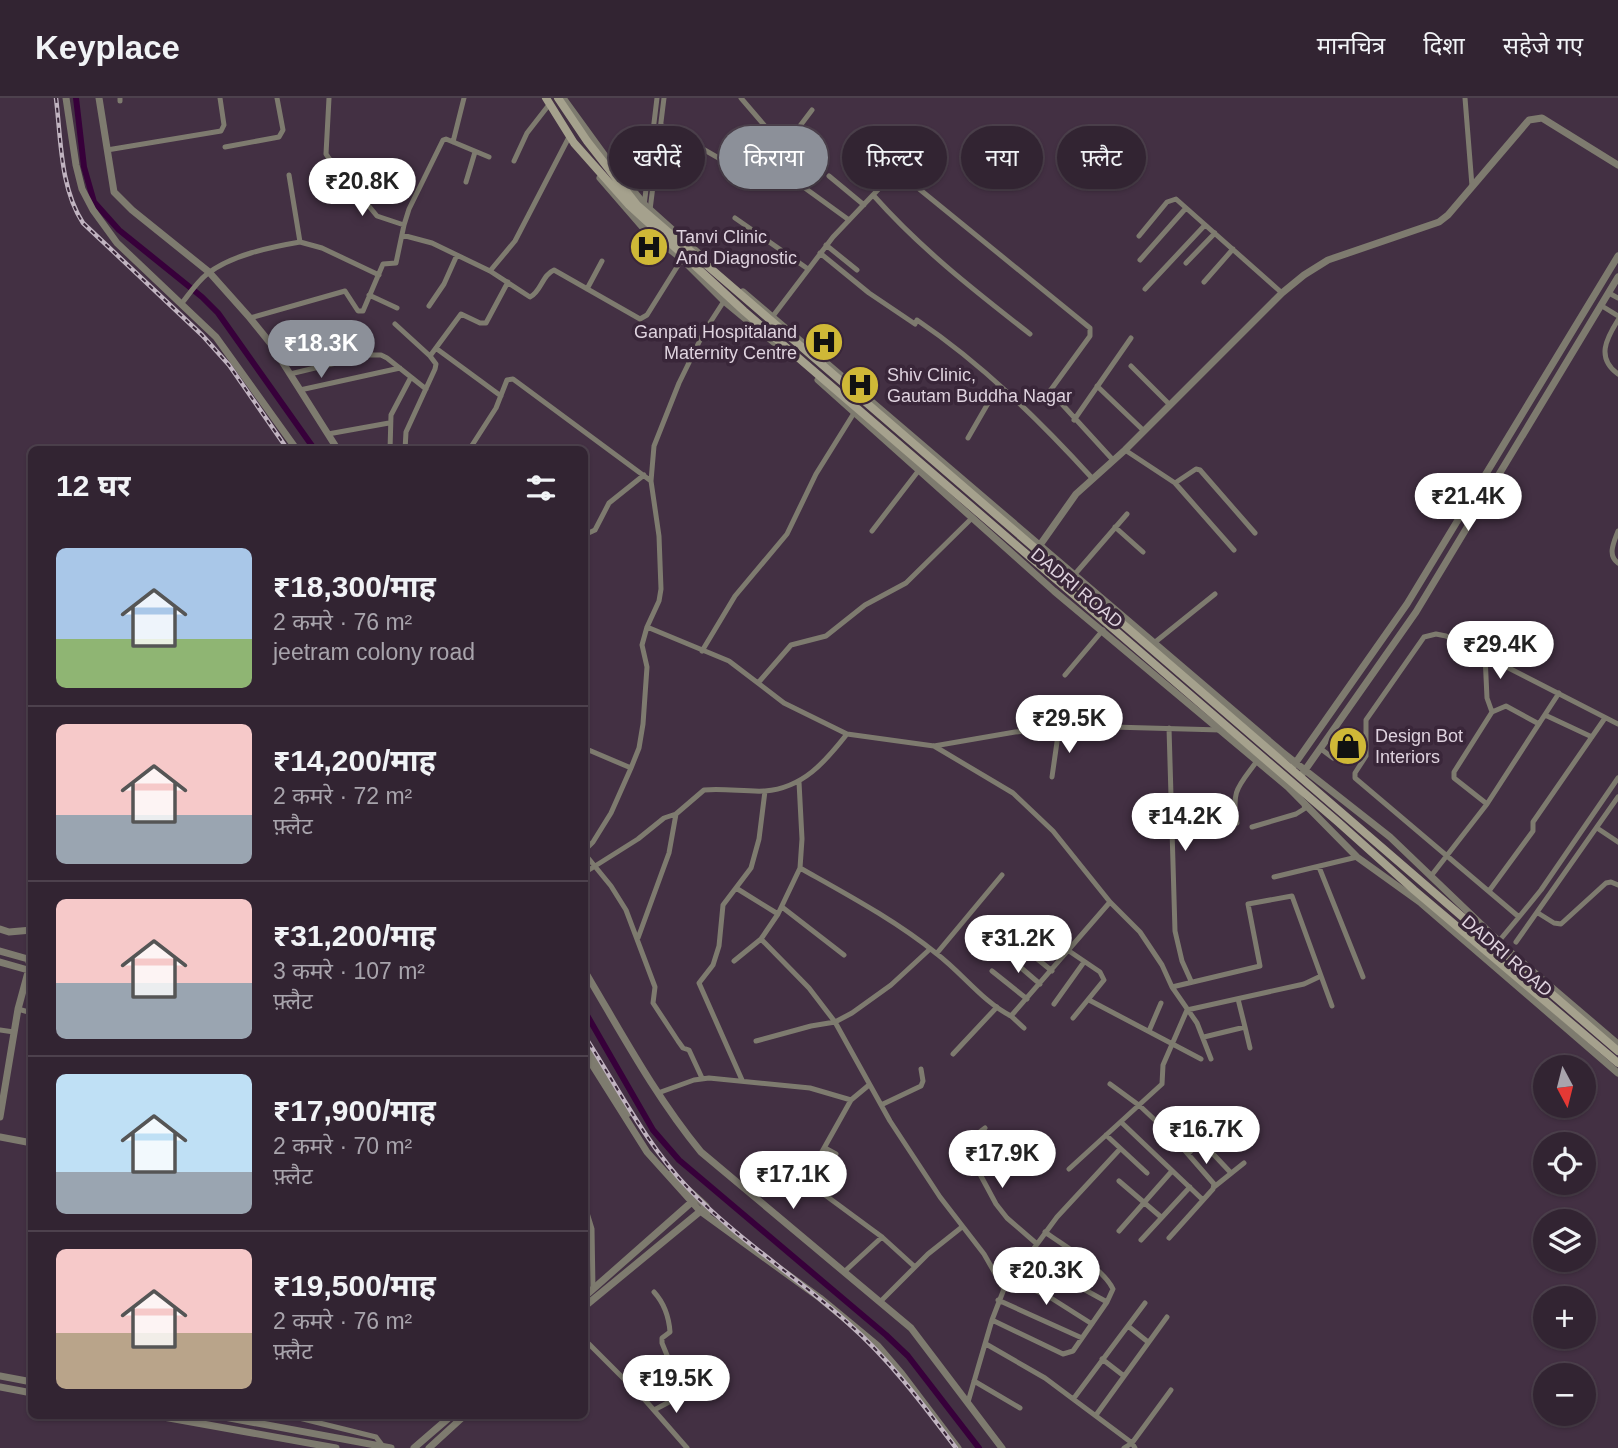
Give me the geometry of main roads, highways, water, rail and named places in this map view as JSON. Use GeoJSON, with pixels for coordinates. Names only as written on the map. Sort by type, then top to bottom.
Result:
{"type":"FeatureCollection","features":[{"type":"Feature","properties":{"kind":"main road"},"geometry":{"type":"LineString","coordinates":[[561,98],[587,141],[637,205],[1618,1051]]}},
{"type":"Feature","properties":{"kind":"main road"},"geometry":{"type":"LineString","coordinates":[[546,101],[574,143],[629,205],[744,311],[1618,1063]]}},
{"type":"Feature","properties":{"kind":"waterway"},"geometry":{"type":"LineString","coordinates":[[76,98],[84,167],[94,202],[119,230],[218,313],[312,446]]}},
{"type":"Feature","properties":{"kind":"waterway"},"geometry":{"type":"LineString","coordinates":[[588,1017],[653,1130],[679,1160],[908,1356],[979,1448]]}},
{"type":"Feature","properties":{"kind":"railway"},"geometry":{"type":"LineString","coordinates":[[56,98],[66,179],[75,209],[83,223],[202,335],[229,365],[285,446]]}},
{"type":"Feature","properties":{"kind":"railway"},"geometry":{"type":"LineString","coordinates":[[588,1041],[646,1135],[689,1189],[727,1225],[863,1337],[905,1382],[956,1448]]}},
{"type":"Feature","properties":{"kind":"place","name":"Tanvi Clinic And Diagnostic"},"geometry":{"type":"Point","coordinates":[649,247]}},
{"type":"Feature","properties":{"kind":"place","name":"Ganpati Hospitaland Maternity Centre"},"geometry":{"type":"Point","coordinates":[824,342]}},
{"type":"Feature","properties":{"kind":"place","name":"Shiv Clinic, Gautam Buddha Nagar"},"geometry":{"type":"Point","coordinates":[860,385]}},
{"type":"Feature","properties":{"kind":"place","name":"Design Bot Interiors"},"geometry":{"type":"Point","coordinates":[1348,746]}}]}
